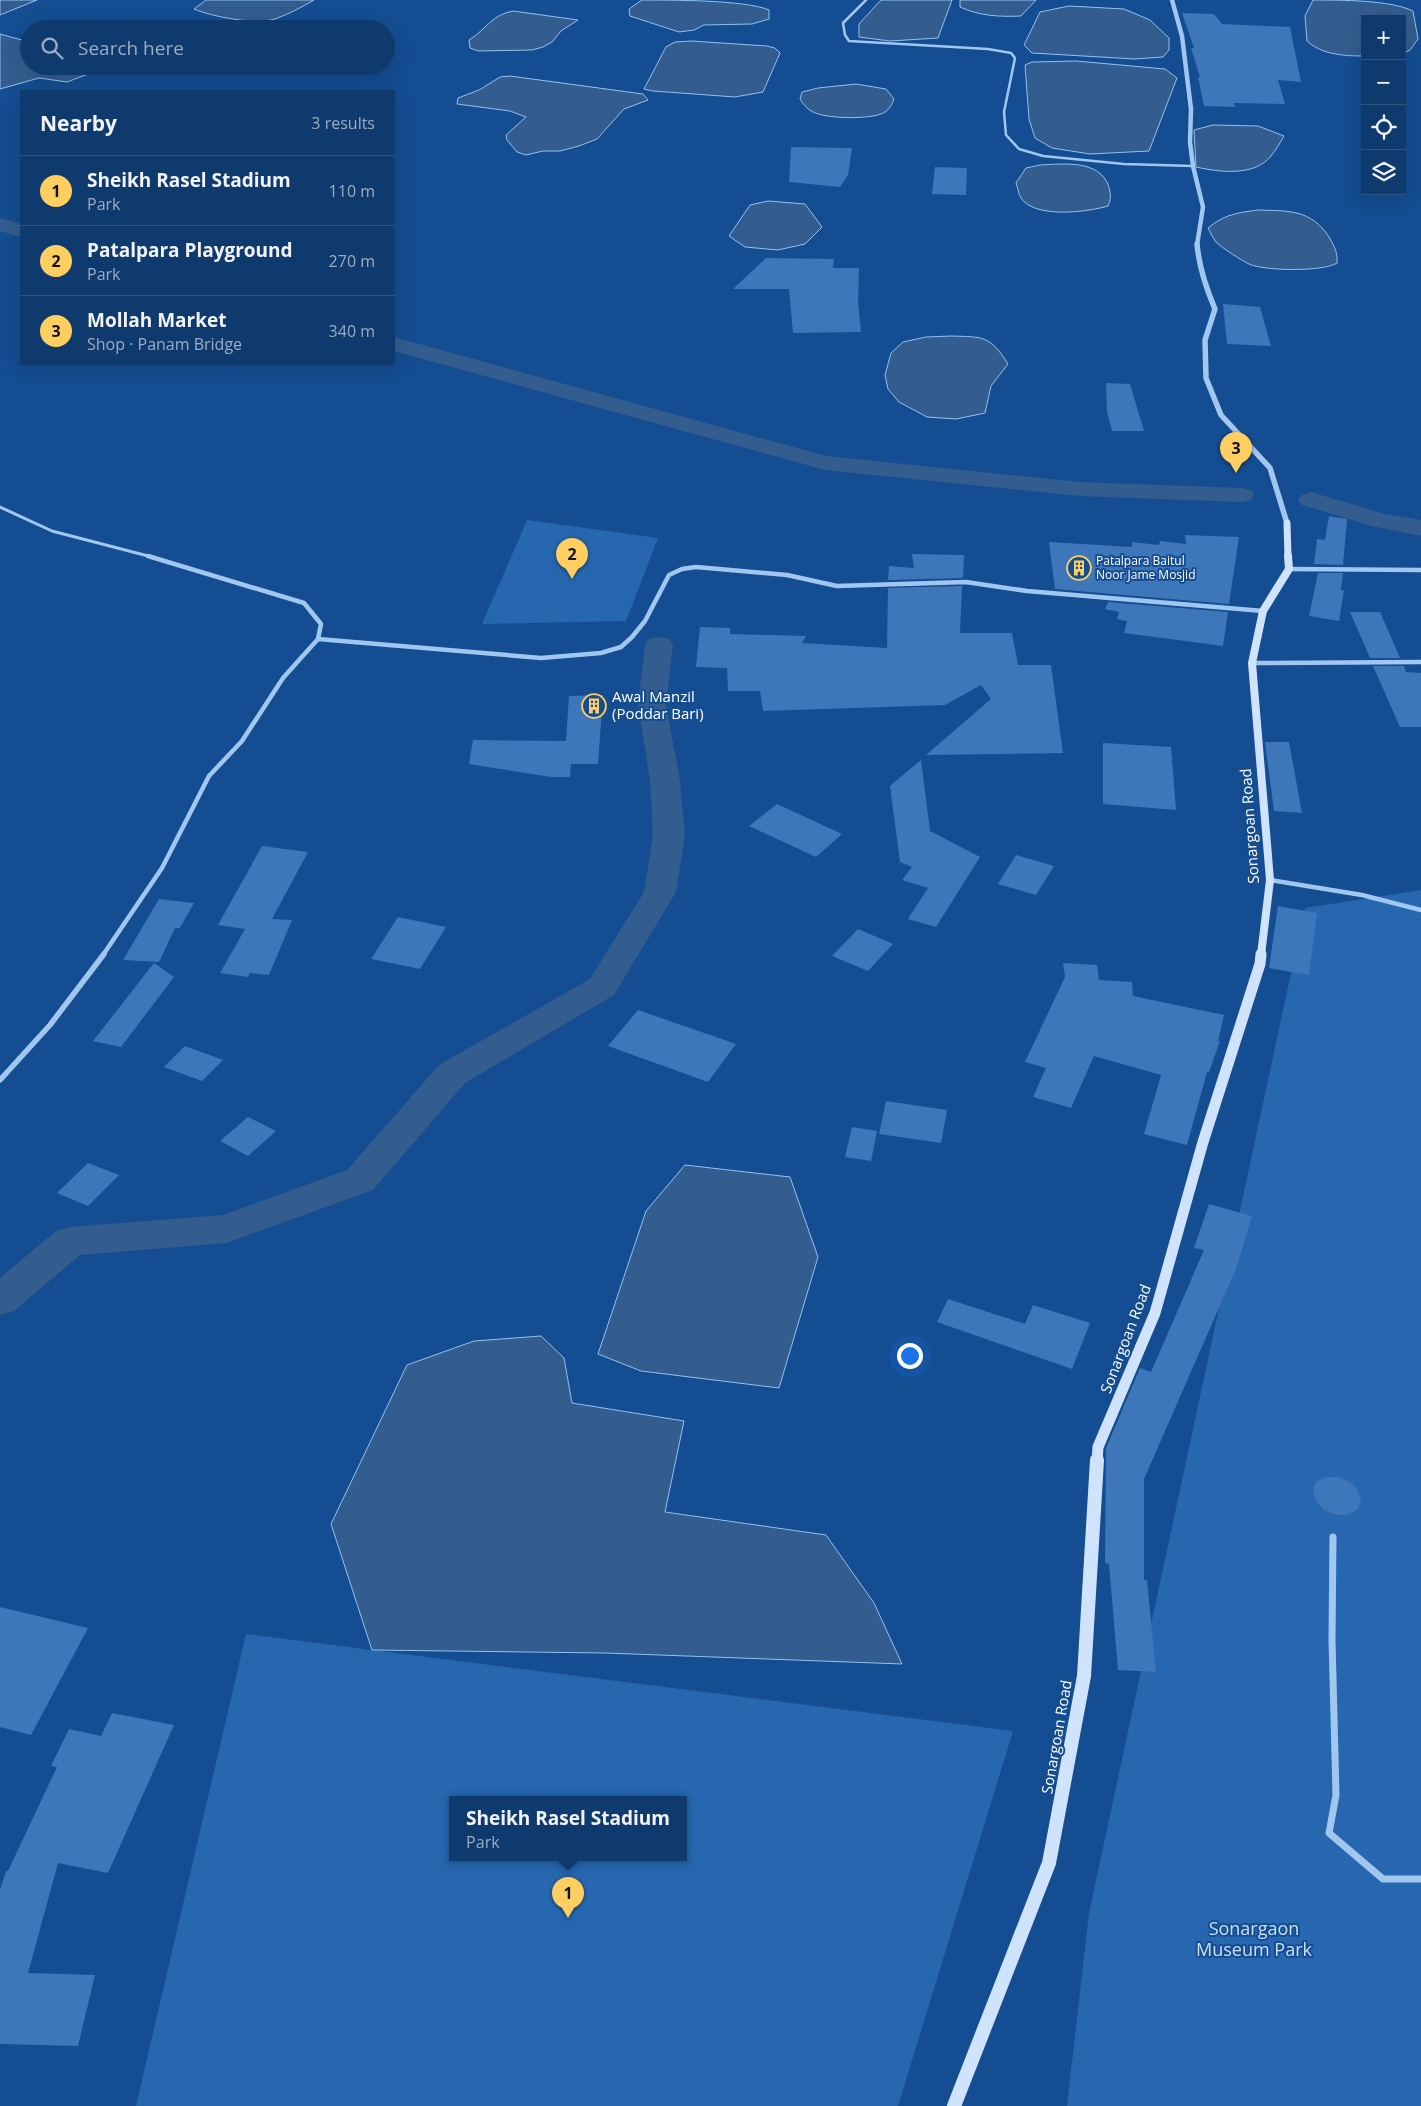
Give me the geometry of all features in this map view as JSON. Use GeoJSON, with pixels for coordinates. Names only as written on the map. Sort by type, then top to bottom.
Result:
{"type":"FeatureCollection","features":[{"type":"Feature","properties":{"kind":"main road"},"geometry":{"type":"LineString","coordinates":[[1287,523],[1289,569]]}},
{"type":"Feature","properties":{"kind":"main road","name":"Sonargoan Road"},"geometry":{"type":"LineString","coordinates":[[954,2106],[1049,1863],[1084,1676],[1098,1447],[1155,1313],[1203,1142],[1260,964],[1270,880],[1252,663],[1263,611],[1289,569]]}},
{"type":"Feature","properties":{"kind":"street"},"geometry":{"type":"LineString","coordinates":[[866,0],[843,23],[845,35],[850,41],[1010,52],[1014,58],[1013,74],[1004,112],[1006,136],[1019,149],[1043,156],[1124,164],[1193,166]]}},
{"type":"Feature","properties":{"kind":"street"},"geometry":{"type":"LineString","coordinates":[[1172,0],[1182,36],[1190,109],[1190,142],[1193,166],[1203,207],[1197,238],[1198,257],[1205,286],[1215,309],[1205,340],[1206,378],[1222,416],[1270,468],[1287,523]]}},
{"type":"Feature","properties":{"kind":"street"},"geometry":{"type":"LineString","coordinates":[[0,507],[52,531],[170,562],[304,603],[321,624],[318,639],[283,678],[242,741],[209,776],[162,868],[115,939],[50,1025],[0,1080]]}},
{"type":"Feature","properties":{"kind":"street"},"geometry":{"type":"LineString","coordinates":[[318,639],[541,658],[600,653],[620,647],[632,637],[645,621],[669,576],[682,569],[696,567],[787,575],[836,586],[966,582],[1027,591],[1263,611]]}},
{"type":"Feature","properties":{"kind":"street"},"geometry":{"type":"LineString","coordinates":[[1289,569],[1421,570]]}},
{"type":"Feature","properties":{"kind":"street"},"geometry":{"type":"LineString","coordinates":[[1252,663],[1421,662]]}},
{"type":"Feature","properties":{"kind":"street"},"geometry":{"type":"LineString","coordinates":[[1270,880],[1362,895],[1421,910]]}},
{"type":"Feature","properties":{"kind":"street"},"geometry":{"type":"LineString","coordinates":[[1333,1537],[1332,1640],[1336,1795],[1329,1833],[1383,1879],[1421,1879]]}},
{"type":"Feature","properties":{"kind":"green space"},"geometry":{"type":"Polygon","coordinates":[[[527,520],[658,538],[626,621],[482,624],[527,520]]]}},
{"type":"Feature","properties":{"kind":"green space","name":"Sonargaon Museum Park"},"geometry":{"type":"Polygon","coordinates":[[[1421,890],[1421,2106],[1067,2106],[1089,1913],[1305,908],[1421,890]]]}},
{"type":"Feature","properties":{"kind":"green space"},"geometry":{"type":"Polygon","coordinates":[[[246,1634],[1013,1731],[898,2106],[136,2106],[246,1634]]]}},
{"type":"Feature","properties":{"kind":"shaded area"},"geometry":{"type":"Polygon","coordinates":[[[0,0],[37,0],[0,15],[0,0]]]}},
{"type":"Feature","properties":{"kind":"shaded area"},"geometry":{"type":"Polygon","coordinates":[[[206,0],[314,0],[271,20],[240,20],[212,15],[194,9],[206,0]]]}},
{"type":"Feature","properties":{"kind":"shaded area"},"geometry":{"type":"Polygon","coordinates":[[[642,0],[708,1],[744,4],[769,10],[769,19],[752,24],[704,25],[694,30],[679,32],[630,16],[629,9],[642,0]]]}},
{"type":"Feature","properties":{"kind":"shaded area"},"geometry":{"type":"Polygon","coordinates":[[[881,0],[952,0],[938,38],[890,41],[859,37],[859,24],[881,0]]]}},
{"type":"Feature","properties":{"kind":"shaded area"},"geometry":{"type":"Polygon","coordinates":[[[960,0],[1036,0],[1021,16],[1005,16],[982,14],[967,10],[960,7],[960,0]]]}},
{"type":"Feature","properties":{"kind":"shaded area"},"geometry":{"type":"Polygon","coordinates":[[[1313,0],[1365,1],[1403,7],[1413,11],[1418,39],[1410,50],[1406,52],[1406,15],[1361,15],[1361,56],[1327,52],[1307,41],[1305,16],[1313,0]]]}},
{"type":"Feature","properties":{"kind":"shaded area"},"geometry":{"type":"Polygon","coordinates":[[[1069,6],[1124,9],[1150,20],[1169,38],[1169,50],[1163,57],[1135,59],[1032,53],[1024,45],[1040,12],[1069,6]]]}},
{"type":"Feature","properties":{"kind":"shaded area"},"geometry":{"type":"Polygon","coordinates":[[[513,11],[578,20],[561,31],[552,42],[532,50],[478,51],[470,48],[469,40],[494,19],[513,11]]]}},
{"type":"Feature","properties":{"kind":"shaded area"},"geometry":{"type":"Polygon","coordinates":[[[0,34],[20,40],[20,75],[86,75],[67,82],[39,78],[0,89],[0,34]]]}},
{"type":"Feature","properties":{"kind":"shaded area"},"geometry":{"type":"Polygon","coordinates":[[[691,41],[767,46],[775,48],[780,53],[763,92],[735,97],[644,89],[666,47],[675,42],[691,41]]]}},
{"type":"Feature","properties":{"kind":"shaded area"},"geometry":{"type":"Polygon","coordinates":[[[1076,61],[1165,69],[1177,78],[1149,151],[1090,154],[1052,148],[1035,138],[1029,119],[1025,65],[1032,62],[1076,61]]]}},
{"type":"Feature","properties":{"kind":"shaded area"},"geometry":{"type":"Polygon","coordinates":[[[510,76],[643,94],[648,100],[624,109],[597,139],[560,151],[543,151],[526,155],[517,152],[507,140],[506,135],[526,117],[510,111],[457,104],[458,98],[479,90],[500,77],[510,76]]]}},
{"type":"Feature","properties":{"kind":"shaded area"},"geometry":{"type":"Polygon","coordinates":[[[856,84],[886,89],[894,99],[890,108],[879,115],[860,117],[828,116],[813,112],[800,99],[802,92],[818,88],[856,84]]]}},
{"type":"Feature","properties":{"kind":"shaded area"},"geometry":{"type":"Polygon","coordinates":[[[1213,125],[1258,126],[1284,136],[1271,156],[1264,163],[1255,167],[1246,170],[1225,171],[1196,167],[1194,130],[1213,125]]]}},
{"type":"Feature","properties":{"kind":"shaded area"},"geometry":{"type":"Polygon","coordinates":[[[1040,165],[1080,165],[1098,172],[1109,187],[1110,202],[1108,206],[1075,212],[1062,212],[1038,209],[1028,205],[1021,198],[1016,183],[1026,168],[1040,165]]]}},
{"type":"Feature","properties":{"kind":"shaded area"},"geometry":{"type":"Polygon","coordinates":[[[768,201],[805,204],[822,227],[805,244],[778,250],[745,247],[729,236],[750,205],[768,201]]]}},
{"type":"Feature","properties":{"kind":"shaded area"},"geometry":{"type":"Polygon","coordinates":[[[1258,210],[1298,213],[1315,221],[1333,243],[1337,263],[1319,268],[1293,270],[1267,268],[1249,264],[1219,245],[1208,228],[1214,223],[1237,213],[1258,210]]]}},
{"type":"Feature","properties":{"kind":"shaded area"},"geometry":{"type":"Polygon","coordinates":[[[951,336],[985,340],[996,348],[1008,364],[991,386],[985,413],[956,419],[927,417],[899,402],[888,389],[885,375],[891,353],[903,342],[926,337],[951,336]]]}},
{"type":"Feature","properties":{"kind":"shaded area"},"geometry":{"type":"Polygon","coordinates":[[[685,1165],[790,1177],[818,1257],[779,1388],[641,1371],[598,1354],[646,1211],[685,1165]]]}},
{"type":"Feature","properties":{"kind":"shaded area"},"geometry":{"type":"Polygon","coordinates":[[[541,1336],[564,1358],[572,1403],[684,1421],[665,1512],[826,1535],[874,1603],[902,1664],[605,1653],[372,1650],[331,1524],[407,1365],[474,1341],[541,1336]]]}},
{"type":"Feature","properties":{"kind":"building"},"geometry":{"type":"Polygon","coordinates":[[[1182,13],[1214,14],[1222,24],[1290,27],[1301,82],[1278,80],[1285,104],[1234,103],[1235,107],[1204,106],[1198,77],[1200,77],[1191,48],[1194,48],[1182,13]]]}},
{"type":"Feature","properties":{"kind":"building"},"geometry":{"type":"Polygon","coordinates":[[[791,147],[852,148],[848,175],[840,187],[789,182],[791,147]]]}},
{"type":"Feature","properties":{"kind":"building"},"geometry":{"type":"Polygon","coordinates":[[[935,167],[967,168],[966,195],[932,194],[935,167]]]}},
{"type":"Feature","properties":{"kind":"building"},"geometry":{"type":"Polygon","coordinates":[[[766,258],[834,259],[833,268],[859,268],[858,302],[861,332],[793,333],[789,289],[733,289],[766,258]]]}},
{"type":"Feature","properties":{"kind":"building"},"geometry":{"type":"Polygon","coordinates":[[[1223,304],[1260,307],[1271,346],[1227,344],[1223,304]]]}},
{"type":"Feature","properties":{"kind":"building"},"geometry":{"type":"Polygon","coordinates":[[[1106,383],[1130,384],[1144,431],[1112,431],[1107,412],[1106,383]]]}},
{"type":"Feature","properties":{"kind":"building"},"geometry":{"type":"Polygon","coordinates":[[[1329,516],[1347,519],[1343,565],[1314,564],[1317,539],[1325,540],[1329,516]]]}},
{"type":"Feature","properties":{"kind":"building"},"geometry":{"type":"Polygon","coordinates":[[[1185,535],[1239,537],[1229,604],[1055,589],[1049,542],[1132,547],[1132,542],[1159,545],[1160,541],[1186,544],[1185,535]]]}},
{"type":"Feature","properties":{"kind":"building"},"geometry":{"type":"Polygon","coordinates":[[[912,554],[964,555],[963,578],[888,580],[889,566],[914,568],[912,554]]]}},
{"type":"Feature","properties":{"kind":"building"},"geometry":{"type":"Polygon","coordinates":[[[1318,573],[1343,573],[1341,590],[1344,590],[1339,621],[1309,616],[1318,573]]]}},
{"type":"Feature","properties":{"kind":"building"},"geometry":{"type":"Polygon","coordinates":[[[962,586],[960,633],[1012,633],[1018,665],[1051,665],[1063,753],[926,755],[991,699],[981,685],[945,705],[763,711],[760,691],[728,691],[727,668],[696,667],[700,627],[730,628],[730,634],[806,636],[802,643],[887,648],[888,588],[962,586]]]}},
{"type":"Feature","properties":{"kind":"building"},"geometry":{"type":"Polygon","coordinates":[[[1108,602],[1228,612],[1223,646],[1124,633],[1127,621],[1117,619],[1119,612],[1105,609],[1108,602]]]}},
{"type":"Feature","properties":{"kind":"building"},"geometry":{"type":"Polygon","coordinates":[[[1350,612],[1380,612],[1400,658],[1370,658],[1350,612]]]}},
{"type":"Feature","properties":{"kind":"building"},"geometry":{"type":"Polygon","coordinates":[[[1373,666],[1404,666],[1406,672],[1421,673],[1421,727],[1400,727],[1373,666]]]}},
{"type":"Feature","properties":{"kind":"building"},"geometry":{"type":"Polygon","coordinates":[[[603,695],[598,764],[571,764],[570,777],[551,777],[469,764],[473,740],[566,741],[569,696],[603,695]]]}},
{"type":"Feature","properties":{"kind":"building"},"geometry":{"type":"Polygon","coordinates":[[[1265,742],[1289,742],[1302,813],[1274,811],[1265,742]]]}},
{"type":"Feature","properties":{"kind":"building"},"geometry":{"type":"Polygon","coordinates":[[[1103,743],[1171,747],[1176,810],[1103,804],[1103,743]]]}},
{"type":"Feature","properties":{"kind":"building"},"geometry":{"type":"Polygon","coordinates":[[[921,760],[930,831],[980,857],[936,927],[908,919],[928,888],[902,880],[912,867],[900,862],[890,786],[921,760]]]}},
{"type":"Feature","properties":{"kind":"building"},"geometry":{"type":"Polygon","coordinates":[[[777,804],[842,834],[816,857],[749,826],[777,804]]]}},
{"type":"Feature","properties":{"kind":"building"},"geometry":{"type":"Polygon","coordinates":[[[262,846],[308,852],[272,919],[292,920],[269,975],[250,973],[248,977],[220,973],[245,929],[218,925],[262,846]]]}},
{"type":"Feature","properties":{"kind":"building"},"geometry":{"type":"Polygon","coordinates":[[[1016,855],[1054,866],[1036,895],[998,884],[1016,855]]]}},
{"type":"Feature","properties":{"kind":"building"},"geometry":{"type":"Polygon","coordinates":[[[159,899],[194,903],[180,928],[175,928],[159,962],[123,960],[159,899]]]}},
{"type":"Feature","properties":{"kind":"building"},"geometry":{"type":"Polygon","coordinates":[[[1278,906],[1317,913],[1309,975],[1269,968],[1278,906]]]}},
{"type":"Feature","properties":{"kind":"building"},"geometry":{"type":"Polygon","coordinates":[[[398,917],[446,927],[420,969],[371,959],[398,917]]]}},
{"type":"Feature","properties":{"kind":"building"},"geometry":{"type":"Polygon","coordinates":[[[858,929],[893,944],[868,971],[832,956],[858,929]]]}},
{"type":"Feature","properties":{"kind":"building"},"geometry":{"type":"Polygon","coordinates":[[[154,963],[174,977],[121,1047],[93,1041],[154,963]]]}},
{"type":"Feature","properties":{"kind":"building"},"geometry":{"type":"Polygon","coordinates":[[[1063,963],[1097,965],[1099,980],[1132,982],[1133,996],[1224,1015],[1218,1041],[1220,1041],[1209,1072],[1207,1072],[1187,1145],[1144,1134],[1161,1075],[1094,1056],[1071,1108],[1033,1097],[1046,1068],[1025,1062],[1065,977],[1063,963]]]}},
{"type":"Feature","properties":{"kind":"building"},"geometry":{"type":"Polygon","coordinates":[[[638,1010],[736,1044],[708,1082],[608,1046],[638,1010]]]}},
{"type":"Feature","properties":{"kind":"building"},"geometry":{"type":"Polygon","coordinates":[[[185,1046],[223,1060],[202,1081],[164,1067],[185,1046]]]}},
{"type":"Feature","properties":{"kind":"building"},"geometry":{"type":"Polygon","coordinates":[[[886,1101],[947,1110],[941,1143],[879,1134],[886,1101]]]}},
{"type":"Feature","properties":{"kind":"building"},"geometry":{"type":"Polygon","coordinates":[[[248,1117],[276,1131],[248,1156],[220,1141],[248,1117]]]}},
{"type":"Feature","properties":{"kind":"building"},"geometry":{"type":"Polygon","coordinates":[[[852,1127],[877,1131],[871,1161],[845,1157],[852,1127]]]}},
{"type":"Feature","properties":{"kind":"building"},"geometry":{"type":"Polygon","coordinates":[[[88,1163],[119,1175],[88,1206],[57,1193],[88,1163]]]}},
{"type":"Feature","properties":{"kind":"building"},"geometry":{"type":"Polygon","coordinates":[[[1209,1204],[1252,1216],[1236,1269],[1144,1479],[1144,1580],[1147,1580],[1156,1672],[1118,1670],[1109,1564],[1105,1563],[1106,1448],[1140,1368],[1151,1372],[1204,1250],[1194,1248],[1209,1204]]]}},
{"type":"Feature","properties":{"kind":"building"},"geometry":{"type":"Polygon","coordinates":[[[948,1299],[1025,1324],[1033,1305],[1090,1323],[1072,1369],[937,1322],[948,1299]]]}},
{"type":"Feature","properties":{"kind":"building"},"geometry":{"type":"Polygon","coordinates":[[[1326,1477],[1338,1477],[1350,1482],[1358,1490],[1361,1500],[1358,1509],[1348,1515],[1336,1515],[1324,1510],[1316,1501],[1313,1491],[1316,1482],[1326,1477]]]}},
{"type":"Feature","properties":{"kind":"building"},"geometry":{"type":"Polygon","coordinates":[[[0,1607],[88,1628],[31,1735],[0,1727],[0,1607]]]}},
{"type":"Feature","properties":{"kind":"building"},"geometry":{"type":"Polygon","coordinates":[[[112,1713],[174,1725],[108,1873],[58,1863],[28,1973],[95,1975],[78,2046],[0,2044],[0,1890],[6,1871],[8,1871],[57,1767],[51,1766],[69,1729],[101,1736],[112,1713]]]}},
{"type":"Feature","properties":{"kind":"waterway"},"geometry":{"type":"LineString","coordinates":[[0,224],[20,231]]}},
{"type":"Feature","properties":{"kind":"waterway"},"geometry":{"type":"LineString","coordinates":[[395,344],[825,463],[1080,489],[1242,495]]}},
{"type":"Feature","properties":{"kind":"waterway"},"geometry":{"type":"LineString","coordinates":[[1311,500],[1381,521],[1421,528]]}},
{"type":"Feature","properties":{"kind":"waterway"},"geometry":{"type":"LineString","coordinates":[[0,1300],[70,1241],[226,1229],[360,1180],[452,1074],[602,987],[660,892],[669,835],[665,781],[652,705],[659,645]]}},
{"type":"Feature","properties":{"kind":"place","name":"Mollah Market"},"geometry":{"type":"Point","coordinates":[1236,473]}},
{"type":"Feature","properties":{"kind":"place","name":"Patalpara Baitul Noor Jame Mosjid"},"geometry":{"type":"Point","coordinates":[1079,568]}},
{"type":"Feature","properties":{"kind":"place","name":"Patalpara Playground"},"geometry":{"type":"Point","coordinates":[572,579]}},
{"type":"Feature","properties":{"kind":"place","name":"Awal Manzil (Poddar Bari)"},"geometry":{"type":"Point","coordinates":[594,706]}},
{"type":"Feature","properties":{"kind":"place","name":"Sheikh Rasel Stadium"},"geometry":{"type":"Point","coordinates":[568,1918]}}]}
